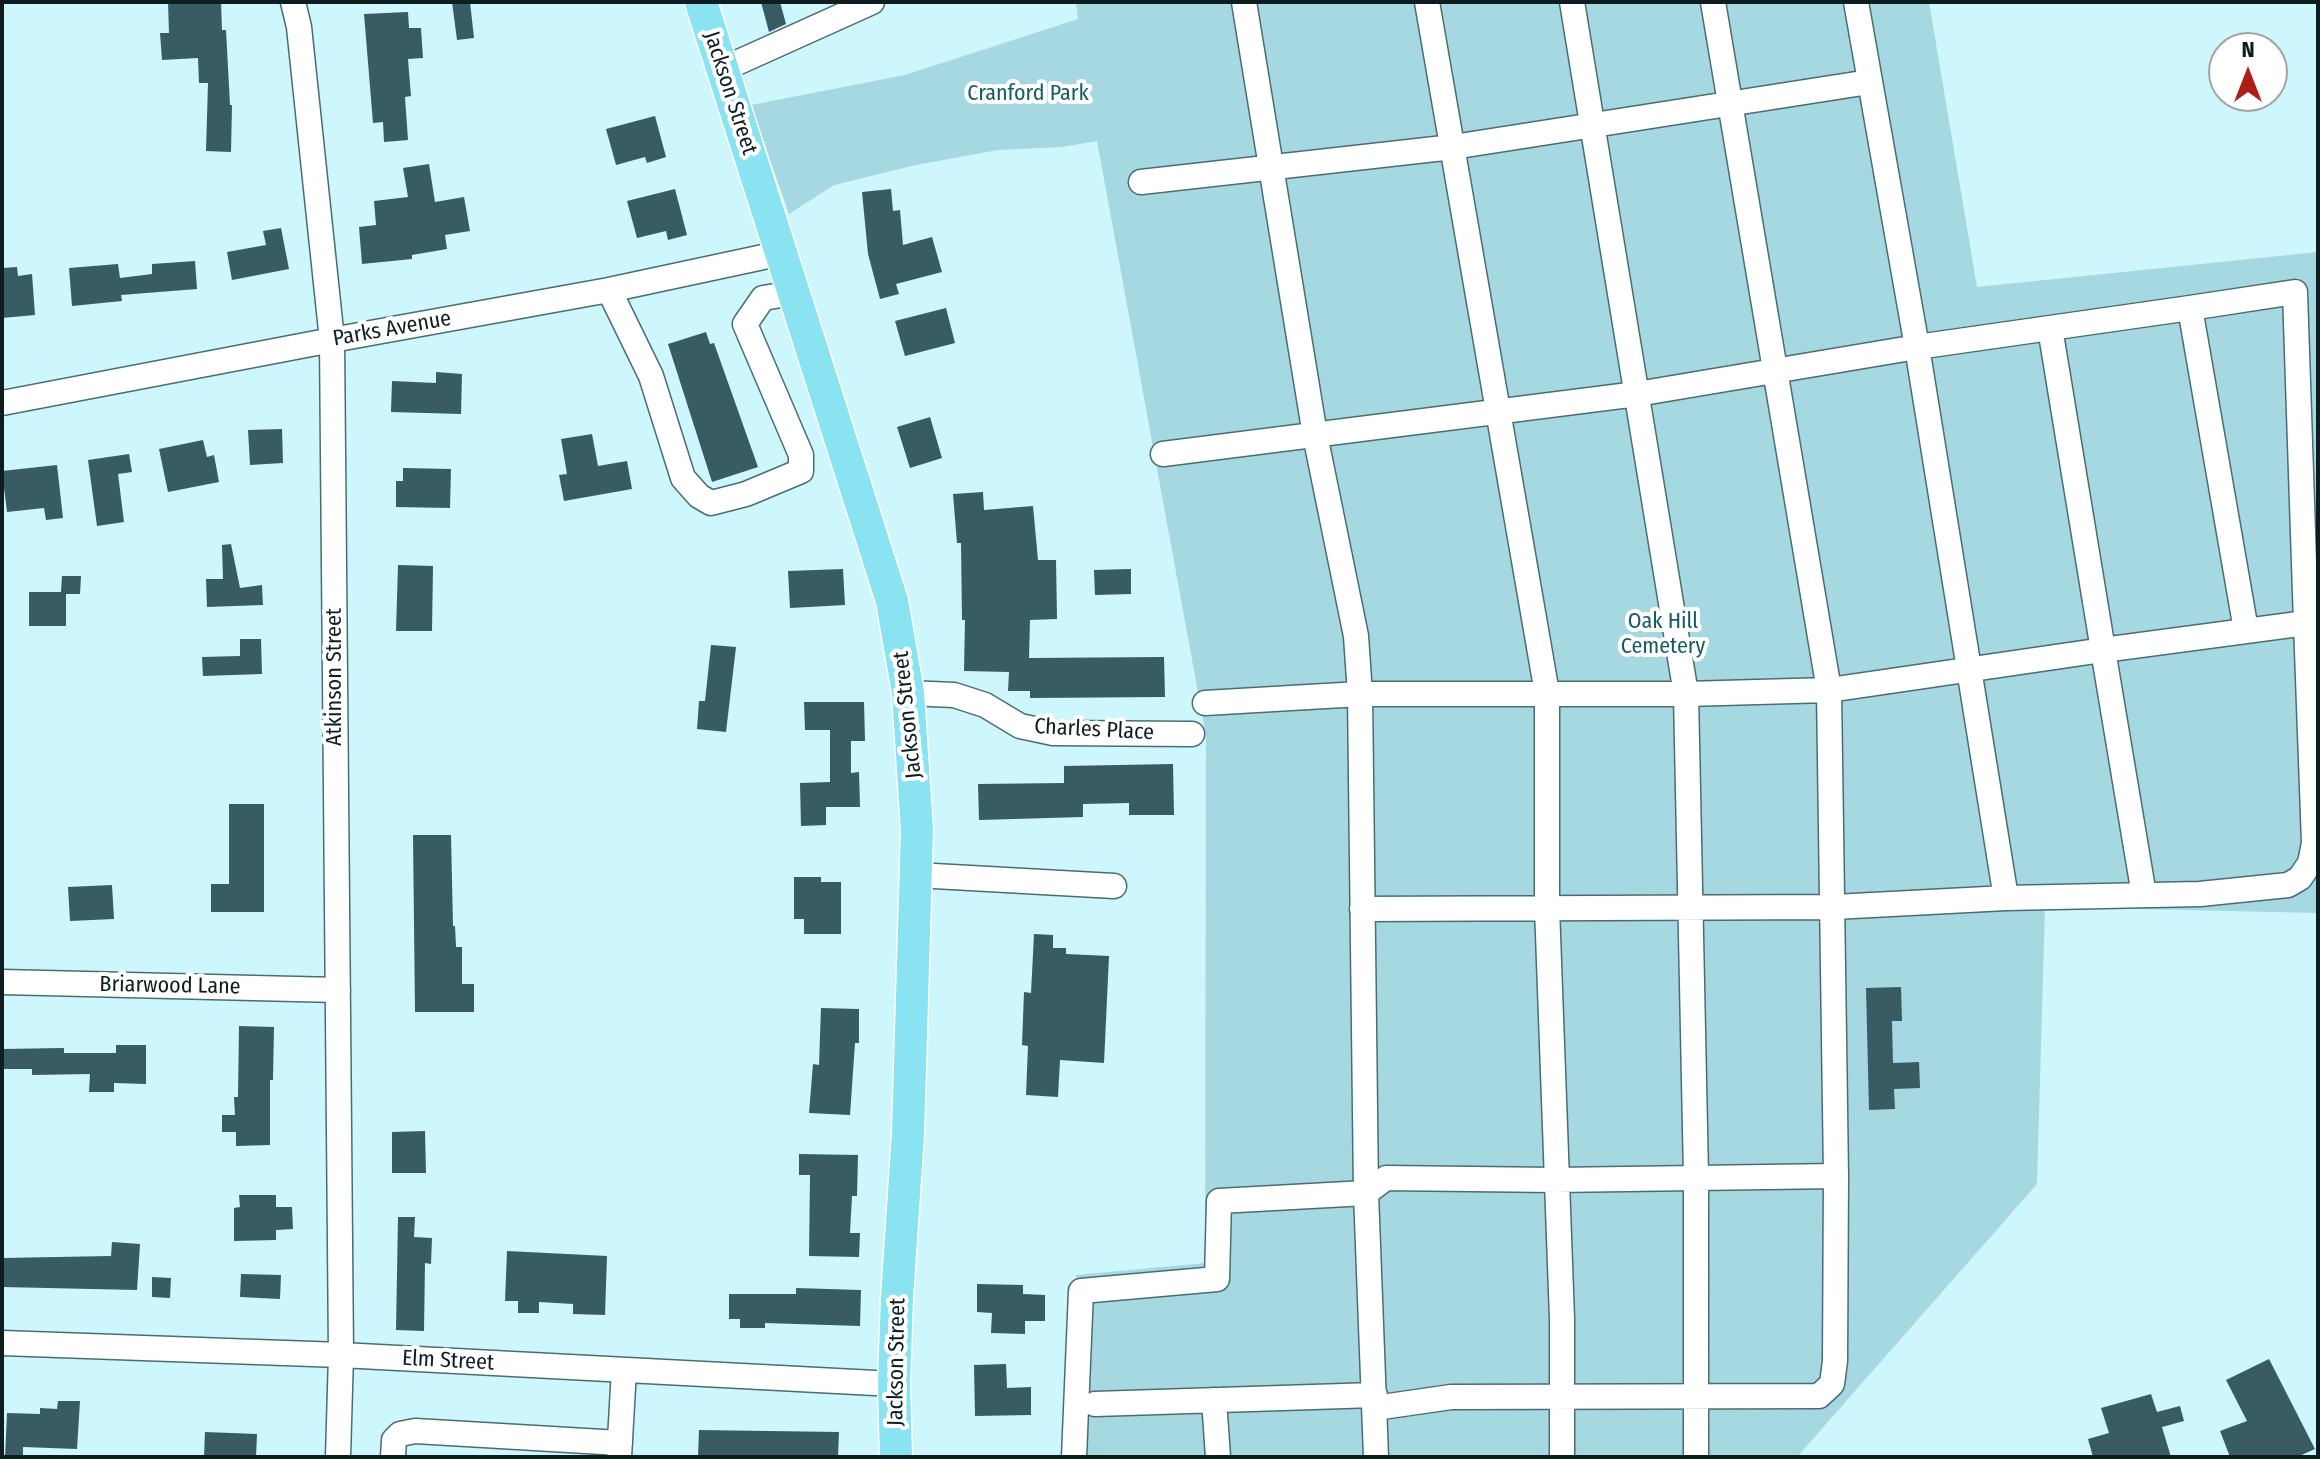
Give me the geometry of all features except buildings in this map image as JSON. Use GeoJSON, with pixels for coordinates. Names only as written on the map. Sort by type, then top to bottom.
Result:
{"type":"FeatureCollection","features":[{"type":"Feature","properties":{"kind":"main road","name":"Jackson Street"},"geometry":{"type":"LineString","coordinates":[[701,2],[892,601],[908,693],[916,784],[916,875],[908,1134],[894,1384],[896,1457]]}},
{"type":"Feature","properties":{"kind":"street","name":"Atkinson Street"},"geometry":{"type":"LineString","coordinates":[[293,2],[299,27],[332,340],[341,1355],[338,1457]]}},
{"type":"Feature","properties":{"kind":"street"},"geometry":{"type":"LineString","coordinates":[[721,70],[872,2]]}},
{"type":"Feature","properties":{"kind":"street"},"geometry":{"type":"LineString","coordinates":[[1244,2],[1315,435],[1356,636],[1360,694],[1366,1193],[1376,1457]]}},
{"type":"Feature","properties":{"kind":"street"},"geometry":{"type":"LineString","coordinates":[[1427,2],[1547,693],[1547,907],[1563,1395],[1562,1457]]}},
{"type":"Feature","properties":{"kind":"street"},"geometry":{"type":"LineString","coordinates":[[1572,2],[1686,694],[1696,1176],[1696,1457]]}},
{"type":"Feature","properties":{"kind":"street"},"geometry":{"type":"LineString","coordinates":[[1095,1404],[1214,1400],[1375,1402],[1563,1395],[1819,1396],[1832,1384],[1835,1361],[1836,1176],[1829,690],[1713,2]]}},
{"type":"Feature","properties":{"kind":"street"},"geometry":{"type":"LineString","coordinates":[[1856,2],[1917,347],[2006,898]]}},
{"type":"Feature","properties":{"kind":"street"},"geometry":{"type":"LineString","coordinates":[[1141,182],[1453,147],[1869,82]]}},
{"type":"Feature","properties":{"kind":"street","name":"Parks Avenue"},"geometry":{"type":"LineString","coordinates":[[2,403],[609,290],[782,253]]}},
{"type":"Feature","properties":{"kind":"street"},"geometry":{"type":"LineString","coordinates":[[609,290],[651,376],[683,478],[699,496],[711,503],[746,494],[801,471],[801,455],[745,324],[763,298],[794,293]]}},
{"type":"Feature","properties":{"kind":"street"},"geometry":{"type":"LineString","coordinates":[[1163,454],[1637,394],[1777,373],[1917,347],[2295,292],[2314,843],[2310,863],[2300,878],[2288,885],[2200,894],[2006,898],[1834,907],[1362,909]]}},
{"type":"Feature","properties":{"kind":"street"},"geometry":{"type":"LineString","coordinates":[[2190,308],[2246,630]]}},
{"type":"Feature","properties":{"kind":"street"},"geometry":{"type":"LineString","coordinates":[[2050,328],[2144,895]]}},
{"type":"Feature","properties":{"kind":"street"},"geometry":{"type":"LineString","coordinates":[[1205,703],[1360,694],[1686,694],[1829,690],[2306,623]]}},
{"type":"Feature","properties":{"kind":"street","name":"Charles Place"},"geometry":{"type":"LineString","coordinates":[[908,693],[954,695],[985,705],[1020,726],[1053,733],[1192,734]]}},
{"type":"Feature","properties":{"kind":"street"},"geometry":{"type":"LineString","coordinates":[[916,875],[1114,886]]}},
{"type":"Feature","properties":{"kind":"street","name":"Briarwood Lane"},"geometry":{"type":"LineString","coordinates":[[2,982],[338,990]]}},
{"type":"Feature","properties":{"kind":"street"},"geometry":{"type":"LineString","coordinates":[[1074,1457],[1081,1291],[1217,1279],[1219,1201],[1366,1193],[1386,1178],[1555,1180],[1836,1176]]}},
{"type":"Feature","properties":{"kind":"street","name":"Elm Street"},"geometry":{"type":"LineString","coordinates":[[2,1343],[341,1355],[894,1384]]}},
{"type":"Feature","properties":{"kind":"street"},"geometry":{"type":"LineString","coordinates":[[393,1457],[394,1440],[400,1434],[415,1431],[620,1450],[624,1370]]}},
{"type":"Feature","properties":{"kind":"street"},"geometry":{"type":"LineString","coordinates":[[1214,1400],[1218,1457]]}},
{"type":"Feature","properties":{"kind":"green space","name":"Oak Hill Cemetery"},"geometry":{"type":"Polygon","coordinates":[[[1076,2],[1929,2],[1977,287],[2318,252],[2318,913],[2045,907],[2037,1184],[1797,1457],[1066,1457],[1076,1275],[1205,1263],[1206,736],[1097,141],[1062,147],[998,150],[916,165],[834,185],[789,214],[751,105],[905,75],[1078,19],[1076,2]]]}},
{"type":"Feature","properties":{"kind":"park label","name":"Cranford Park"},"geometry":{"type":"Point","coordinates":[1028,94]}}]}
